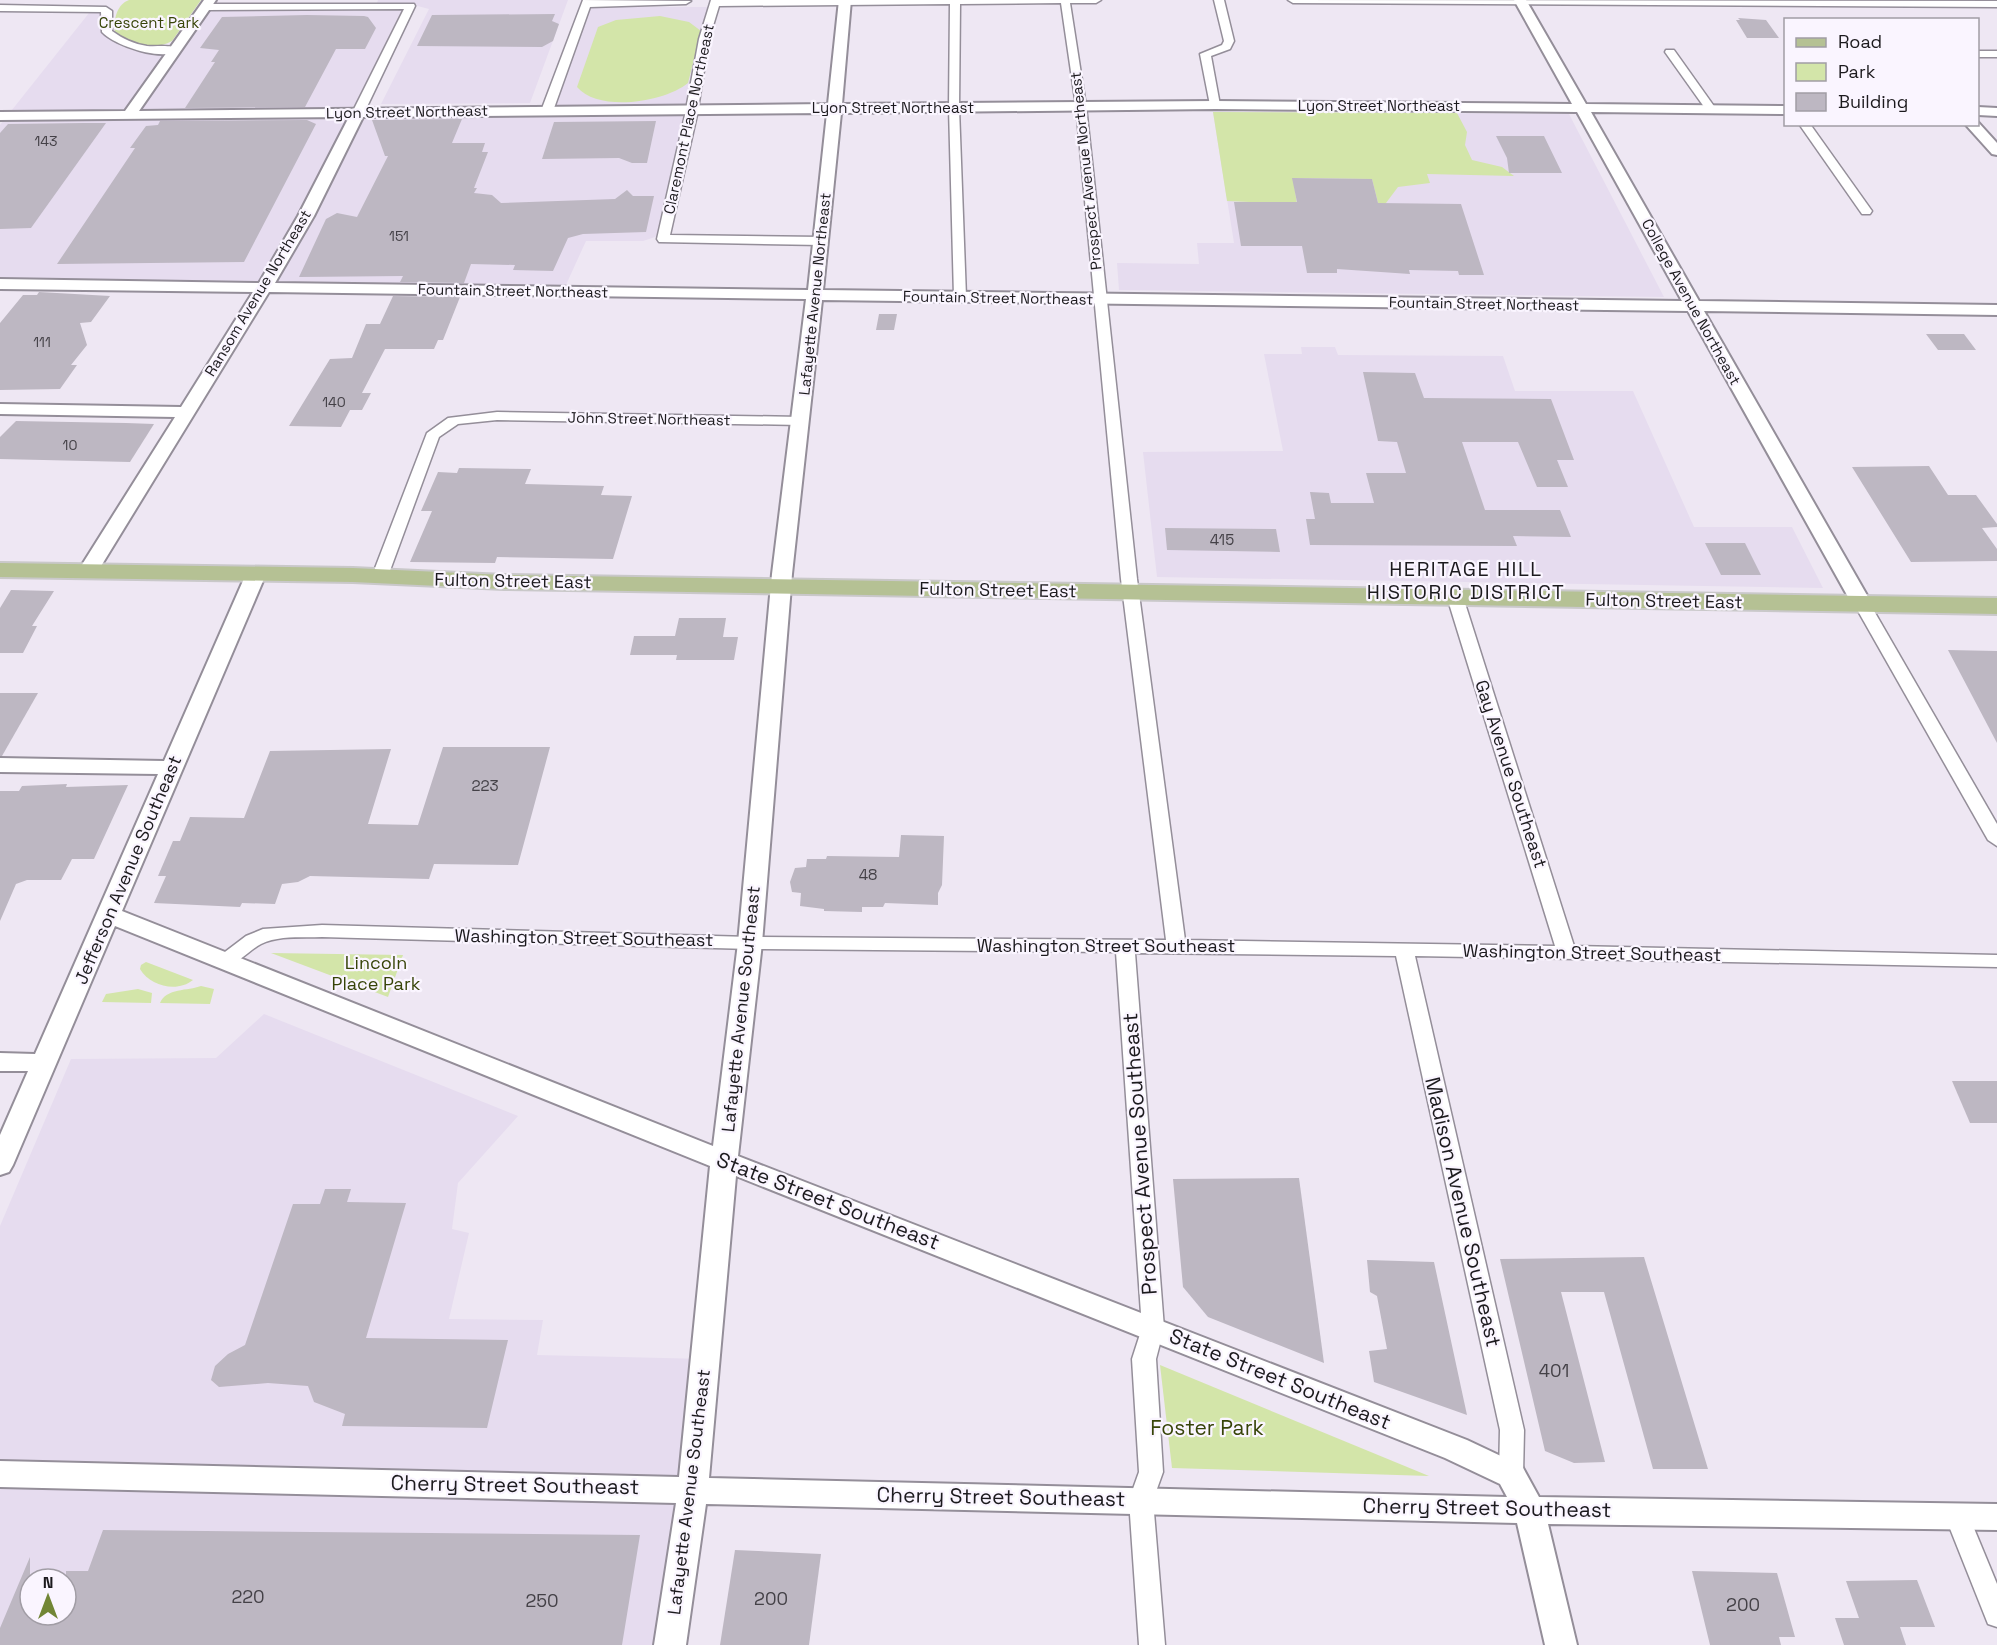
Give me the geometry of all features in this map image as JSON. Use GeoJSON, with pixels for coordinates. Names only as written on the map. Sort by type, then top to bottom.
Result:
{"type":"FeatureCollection","features":[{"type":"Feature","properties":{"kind":"main road","name":"Fulton Street East"},"geometry":{"type":"LineString","coordinates":[[0,570],[380,576],[489,582],[1997,606]]}},
{"type":"Feature","properties":{"kind":"street"},"geometry":{"type":"LineString","coordinates":[[955,0],[954,108],[960,297]]}},
{"type":"Feature","properties":{"kind":"street","name":"Prospect Avenue Northeast"},"geometry":{"type":"LineString","coordinates":[[1065,0],[1081,106],[1131,592]]}},
{"type":"Feature","properties":{"kind":"street"},"geometry":{"type":"LineString","coordinates":[[715,1],[1096,0]]}},
{"type":"Feature","properties":{"kind":"street"},"geometry":{"type":"LineString","coordinates":[[1215,105],[1205,54],[1226,47],[1229,41],[1219,0]]}},
{"type":"Feature","properties":{"kind":"street"},"geometry":{"type":"LineString","coordinates":[[1293,0],[1997,4]]}},
{"type":"Feature","properties":{"kind":"street"},"geometry":{"type":"LineString","coordinates":[[547,111],[587,2],[686,1]]}},
{"type":"Feature","properties":{"kind":"street","name":"Claremont Place Northeast"},"geometry":{"type":"LineString","coordinates":[[715,1],[704,39],[663,239],[821,241]]}},
{"type":"Feature","properties":{"kind":"street","name":"Lafayette Avenue Northeast"},"geometry":{"type":"LineString","coordinates":[[782,587],[845,1]]}},
{"type":"Feature","properties":{"kind":"street","name":"College Avenue Northeast"},"geometry":{"type":"LineString","coordinates":[[1521,1],[1862,604]]}},
{"type":"Feature","properties":{"kind":"street"},"geometry":{"type":"LineString","coordinates":[[1861,2],[1873,14]]}},
{"type":"Feature","properties":{"kind":"street"},"geometry":{"type":"LineString","coordinates":[[130,114],[208,3]]}},
{"type":"Feature","properties":{"kind":"street","name":"Ransom Avenue Northeast"},"geometry":{"type":"LineString","coordinates":[[88,571],[306,216],[410,6],[208,3]]}},
{"type":"Feature","properties":{"kind":"street"},"geometry":{"type":"LineString","coordinates":[[0,9],[102,9],[107,11],[107,32],[117,40],[137,48],[175,50]]}},
{"type":"Feature","properties":{"kind":"street"},"geometry":{"type":"LineString","coordinates":[[1670,52],[1711,109]]}},
{"type":"Feature","properties":{"kind":"street"},"geometry":{"type":"LineString","coordinates":[[1979,54],[1997,54]]}},
{"type":"Feature","properties":{"kind":"street","name":"Lyon Street Northeast"},"geometry":{"type":"LineString","coordinates":[[0,116],[1215,105],[1784,110]]}},
{"type":"Feature","properties":{"kind":"street"},"geometry":{"type":"LineString","coordinates":[[1979,111],[1997,112]]}},
{"type":"Feature","properties":{"kind":"street"},"geometry":{"type":"LineString","coordinates":[[1805,126],[1866,211]]}},
{"type":"Feature","properties":{"kind":"street"},"geometry":{"type":"LineString","coordinates":[[1974,126],[1995,147]]}},
{"type":"Feature","properties":{"kind":"street","name":"Fountain Street Northeast"},"geometry":{"type":"LineString","coordinates":[[3,287],[264,286],[814,296],[1997,310]]}},
{"type":"Feature","properties":{"kind":"street"},"geometry":{"type":"LineString","coordinates":[[0,410],[186,412]]}},
{"type":"Feature","properties":{"kind":"street","name":"John Street Northeast"},"geometry":{"type":"LineString","coordinates":[[380,576],[432,436],[438,427],[465,418],[497,416],[801,421]]}},
{"type":"Feature","properties":{"kind":"street","name":"Jefferson Avenue Southeast"},"geometry":{"type":"LineString","coordinates":[[0,1165],[256,574]]}},
{"type":"Feature","properties":{"kind":"street","name":"Lafayette Avenue Southeast"},"geometry":{"type":"LineString","coordinates":[[670,1645],[693,1489],[723,1161],[750,943],[782,587]]}},
{"type":"Feature","properties":{"kind":"street"},"geometry":{"type":"LineString","coordinates":[[1131,592],[1176,947]]}},
{"type":"Feature","properties":{"kind":"street","name":"Gay Avenue Southeast"},"geometry":{"type":"LineString","coordinates":[[1455,597],[1566,952]]}},
{"type":"Feature","properties":{"kind":"street"},"geometry":{"type":"LineString","coordinates":[[1862,604],[1997,840]]}},
{"type":"Feature","properties":{"kind":"street"},"geometry":{"type":"LineString","coordinates":[[0,765],[172,768]]}},
{"type":"Feature","properties":{"kind":"street","name":"State Street Southeast"},"geometry":{"type":"LineString","coordinates":[[109,915],[723,1161],[1153,1328],[1456,1449],[1511,1475]]}},
{"type":"Feature","properties":{"kind":"street","name":"Washington Street Southeast"},"geometry":{"type":"LineString","coordinates":[[223,960],[253,940],[270,933],[322,931],[750,943],[1566,952],[1997,961]]}},
{"type":"Feature","properties":{"kind":"street","name":"Prospect Avenue Southeast"},"geometry":{"type":"LineString","coordinates":[[1125,947],[1153,1328],[1144,1359],[1151,1472],[1141,1500],[1152,1645]]}},
{"type":"Feature","properties":{"kind":"street","name":"Madison Avenue Southeast"},"geometry":{"type":"LineString","coordinates":[[1404,950],[1512,1430],[1511,1475]]}},
{"type":"Feature","properties":{"kind":"street"},"geometry":{"type":"LineString","coordinates":[[0,1062],[45,1062]]}},
{"type":"Feature","properties":{"kind":"street","name":"Cherry Street Southeast"},"geometry":{"type":"LineString","coordinates":[[2,1472],[1141,1500],[1997,1517]]}},
{"type":"Feature","properties":{"kind":"street"},"geometry":{"type":"LineString","coordinates":[[1511,1475],[1529,1508],[1561,1645]]}},
{"type":"Feature","properties":{"kind":"street"},"geometry":{"type":"LineString","coordinates":[[1957,1516],[1997,1616]]}},
{"type":"Feature","properties":{"kind":"shaded area"},"geometry":{"type":"Polygon","coordinates":[[[378,0],[568,0],[530,103],[381,104],[429,9],[406,3],[377,3],[378,0]]]}},
{"type":"Feature","properties":{"kind":"shaded area"},"geometry":{"type":"Polygon","coordinates":[[[410,6],[358,112],[547,111],[585,7],[712,7],[658,236],[643,241],[586,241],[565,287],[0,279],[0,125],[93,8],[102,9],[107,32],[128,46],[175,50],[206,7],[410,6]]]}},
{"type":"Feature","properties":{"kind":"shaded area"},"geometry":{"type":"Polygon","coordinates":[[[1213,112],[1569,114],[1664,297],[1119,290],[1117,263],[1199,264],[1197,243],[1234,243],[1213,112]]]}},
{"type":"Feature","properties":{"kind":"shaded area"},"geometry":{"type":"Polygon","coordinates":[[[1301,347],[1335,347],[1338,355],[1503,356],[1515,391],[1633,391],[1694,527],[1792,527],[1823,588],[1157,577],[1143,452],[1283,451],[1264,354],[1302,354],[1301,347]]]}},
{"type":"Feature","properties":{"kind":"shaded area"},"geometry":{"type":"Polygon","coordinates":[[[264,1014],[518,1116],[458,1183],[452,1229],[469,1233],[449,1319],[543,1320],[537,1355],[705,1359],[670,1645],[0,1645],[0,1226],[71,1059],[216,1058],[264,1014]]]}},
{"type":"Feature","properties":{"kind":"green space","name":"Crescent Park"},"geometry":{"type":"Polygon","coordinates":[[[129,0],[201,0],[172,41],[150,46],[135,43],[115,32],[117,13],[121,5],[129,0]]]}},
{"type":"Feature","properties":{"kind":"green space"},"geometry":{"type":"Polygon","coordinates":[[[660,16],[689,22],[701,31],[688,83],[664,95],[632,102],[600,100],[587,95],[577,87],[598,27],[616,20],[660,16]]]}},
{"type":"Feature","properties":{"kind":"green space"},"geometry":{"type":"Polygon","coordinates":[[[1213,112],[1457,113],[1467,132],[1465,145],[1472,160],[1502,167],[1514,176],[1427,174],[1430,183],[1398,187],[1380,211],[1372,179],[1293,178],[1297,204],[1227,201],[1213,112]]]}},
{"type":"Feature","properties":{"kind":"green space","name":"Lincoln Place Park"},"geometry":{"type":"Polygon","coordinates":[[[271,953],[403,955],[388,997],[271,953]]]}},
{"type":"Feature","properties":{"kind":"green space"},"geometry":{"type":"Polygon","coordinates":[[[146,962],[193,980],[179,986],[164,986],[144,975],[140,969],[141,965],[146,962]]]}},
{"type":"Feature","properties":{"kind":"green space"},"geometry":{"type":"Polygon","coordinates":[[[201,986],[214,989],[210,1004],[160,1003],[172,992],[201,986]]]}},
{"type":"Feature","properties":{"kind":"green space"},"geometry":{"type":"Polygon","coordinates":[[[138,989],[152,993],[151,1003],[102,1002],[106,994],[138,989]]]}},
{"type":"Feature","properties":{"kind":"green space","name":"Foster Park"},"geometry":{"type":"Polygon","coordinates":[[[1160,1365],[1429,1476],[1172,1468],[1160,1365]]]}},
{"type":"Feature","properties":{"kind":"building"},"geometry":{"type":"Polygon","coordinates":[[[555,14],[552,21],[559,24],[553,41],[542,47],[417,46],[432,15],[555,14]]]}},
{"type":"Feature","properties":{"kind":"building"},"geometry":{"type":"Polygon","coordinates":[[[364,16],[368,17],[376,28],[365,49],[336,49],[305,107],[185,108],[215,62],[211,62],[219,50],[200,48],[222,17],[364,16]]]}},
{"type":"Feature","properties":{"kind":"building"},"geometry":{"type":"Polygon","coordinates":[[[1738,18],[1766,20],[1779,38],[1747,38],[1736,20],[1740,20],[1738,18]]]}},
{"type":"Feature","properties":{"kind":"building"},"geometry":{"type":"Polygon","coordinates":[[[462,119],[452,143],[485,143],[482,152],[488,152],[474,193],[492,195],[501,203],[615,199],[627,190],[633,196],[654,196],[646,232],[583,234],[568,238],[553,271],[513,270],[515,265],[471,264],[464,283],[400,282],[403,276],[299,277],[326,219],[337,213],[357,217],[388,156],[385,156],[372,120],[462,119]]]}},
{"type":"Feature","properties":{"kind":"building"},"geometry":{"type":"Polygon","coordinates":[[[307,120],[316,124],[244,262],[57,264],[135,148],[130,148],[146,126],[158,125],[160,121],[307,120]]]}},
{"type":"Feature","properties":{"kind":"building"},"geometry":{"type":"Polygon","coordinates":[[[656,121],[647,163],[632,163],[619,158],[542,159],[554,122],[656,121]]]}},
{"type":"Feature","properties":{"kind":"building"},"geometry":{"type":"Polygon","coordinates":[[[106,123],[31,228],[0,229],[0,133],[8,124],[106,123]]]}},
{"type":"Feature","properties":{"kind":"building"},"geometry":{"type":"Polygon","coordinates":[[[1496,136],[1544,136],[1562,173],[1509,173],[1507,158],[1496,136]]]}},
{"type":"Feature","properties":{"kind":"building"},"geometry":{"type":"Polygon","coordinates":[[[1292,178],[1372,179],[1378,203],[1461,204],[1484,275],[1459,275],[1458,271],[1409,270],[1410,274],[1337,269],[1337,273],[1307,273],[1302,246],[1241,246],[1234,202],[1297,202],[1292,178]]]}},
{"type":"Feature","properties":{"kind":"building"},"geometry":{"type":"Polygon","coordinates":[[[39,292],[110,296],[91,322],[80,323],[87,345],[71,365],[77,365],[60,389],[0,390],[0,323],[23,295],[37,295],[39,292]]]}},
{"type":"Feature","properties":{"kind":"building"},"geometry":{"type":"Polygon","coordinates":[[[393,296],[460,297],[443,340],[438,340],[434,349],[385,349],[362,393],[371,393],[362,410],[350,410],[341,427],[289,426],[330,359],[352,358],[366,324],[380,324],[393,296]]]}},
{"type":"Feature","properties":{"kind":"building"},"geometry":{"type":"Polygon","coordinates":[[[879,314],[897,314],[894,330],[876,330],[879,314]]]}},
{"type":"Feature","properties":{"kind":"building"},"geometry":{"type":"Polygon","coordinates":[[[1926,334],[1964,334],[1976,350],[1938,350],[1926,334]]]}},
{"type":"Feature","properties":{"kind":"building"},"geometry":{"type":"Polygon","coordinates":[[[1363,372],[1415,373],[1424,398],[1551,399],[1574,460],[1557,460],[1568,487],[1537,487],[1518,442],[1462,442],[1485,510],[1560,510],[1571,537],[1513,536],[1517,546],[1310,545],[1306,519],[1315,519],[1310,492],[1329,493],[1331,503],[1374,503],[1366,473],[1406,473],[1397,442],[1378,441],[1363,372]]]}},
{"type":"Feature","properties":{"kind":"building"},"geometry":{"type":"Polygon","coordinates":[[[16,421],[154,424],[130,462],[0,459],[0,437],[16,421]]]}},
{"type":"Feature","properties":{"kind":"building"},"geometry":{"type":"Polygon","coordinates":[[[1929,466],[1948,495],[1976,495],[1997,524],[1997,527],[1982,528],[1997,549],[1997,561],[1911,562],[1852,467],[1929,466]]]}},
{"type":"Feature","properties":{"kind":"building"},"geometry":{"type":"Polygon","coordinates":[[[459,468],[531,469],[525,484],[604,486],[601,495],[632,496],[613,559],[497,557],[495,563],[410,562],[432,511],[421,511],[438,472],[457,473],[459,468]]]}},
{"type":"Feature","properties":{"kind":"building"},"geometry":{"type":"Polygon","coordinates":[[[1165,528],[1276,529],[1280,552],[1167,550],[1165,528]]]}},
{"type":"Feature","properties":{"kind":"building"},"geometry":{"type":"Polygon","coordinates":[[[1705,543],[1745,543],[1761,575],[1721,575],[1705,543]]]}},
{"type":"Feature","properties":{"kind":"building"},"geometry":{"type":"Polygon","coordinates":[[[11,590],[54,591],[32,626],[37,626],[23,653],[0,653],[0,608],[11,590]]]}},
{"type":"Feature","properties":{"kind":"building"},"geometry":{"type":"Polygon","coordinates":[[[679,618],[726,618],[723,637],[738,637],[734,660],[676,660],[677,655],[630,655],[634,636],[675,636],[679,618]]]}},
{"type":"Feature","properties":{"kind":"building"},"geometry":{"type":"Polygon","coordinates":[[[1948,650],[1997,651],[1997,743],[1948,650]]]}},
{"type":"Feature","properties":{"kind":"building"},"geometry":{"type":"Polygon","coordinates":[[[0,693],[38,693],[2,756],[0,756],[0,693]]]}},
{"type":"Feature","properties":{"kind":"building"},"geometry":{"type":"Polygon","coordinates":[[[443,747],[550,747],[518,865],[434,864],[429,879],[310,876],[298,882],[282,884],[275,904],[242,903],[240,907],[154,903],[166,876],[158,876],[173,841],[180,841],[190,817],[244,818],[270,751],[391,749],[368,824],[418,825],[443,747]]]}},
{"type":"Feature","properties":{"kind":"building"},"geometry":{"type":"Polygon","coordinates":[[[67,784],[66,787],[128,785],[94,859],[72,859],[61,880],[27,880],[16,884],[0,921],[0,791],[19,791],[22,786],[67,784]]]}},
{"type":"Feature","properties":{"kind":"building"},"geometry":{"type":"Polygon","coordinates":[[[901,835],[944,836],[942,885],[938,893],[938,905],[885,903],[883,907],[862,907],[862,912],[824,911],[824,909],[800,906],[801,893],[792,892],[790,882],[795,868],[806,867],[807,859],[826,859],[827,856],[899,857],[901,835]]]}},
{"type":"Feature","properties":{"kind":"building"},"geometry":{"type":"Polygon","coordinates":[[[1952,1081],[1997,1081],[1997,1123],[1970,1123],[1952,1081]]]}},
{"type":"Feature","properties":{"kind":"building"},"geometry":{"type":"Polygon","coordinates":[[[1299,1178],[1324,1363],[1208,1317],[1183,1287],[1173,1179],[1299,1178]]]}},
{"type":"Feature","properties":{"kind":"building"},"geometry":{"type":"Polygon","coordinates":[[[325,1189],[351,1189],[347,1202],[406,1203],[366,1338],[508,1340],[487,1428],[342,1426],[345,1414],[314,1402],[308,1386],[268,1383],[219,1387],[211,1380],[215,1366],[228,1354],[245,1345],[293,1204],[320,1204],[325,1189]]]}},
{"type":"Feature","properties":{"kind":"building"},"geometry":{"type":"Polygon","coordinates":[[[1644,1257],[1708,1469],[1653,1469],[1604,1292],[1561,1292],[1605,1462],[1574,1463],[1545,1451],[1500,1259],[1644,1257]]]}},
{"type":"Feature","properties":{"kind":"building"},"geometry":{"type":"Polygon","coordinates":[[[1367,1260],[1434,1262],[1467,1415],[1374,1382],[1369,1351],[1387,1349],[1377,1296],[1370,1292],[1367,1260]]]}},
{"type":"Feature","properties":{"kind":"building"},"geometry":{"type":"Polygon","coordinates":[[[103,1530],[640,1535],[622,1645],[0,1645],[0,1628],[18,1585],[18,1627],[78,1627],[78,1571],[88,1571],[103,1530]]]}},
{"type":"Feature","properties":{"kind":"building"},"geometry":{"type":"Polygon","coordinates":[[[735,1550],[821,1554],[809,1645],[720,1645],[735,1550]]]}},
{"type":"Feature","properties":{"kind":"building"},"geometry":{"type":"Polygon","coordinates":[[[1692,1571],[1777,1573],[1795,1637],[1779,1637],[1781,1645],[1710,1645],[1692,1571]]]}},
{"type":"Feature","properties":{"kind":"building"},"geometry":{"type":"Polygon","coordinates":[[[1917,1580],[1935,1627],[1900,1627],[1906,1645],[1844,1645],[1835,1618],[1859,1618],[1846,1581],[1917,1580]]]}},
{"type":"Feature","properties":{"kind":"district","name":"HERITAGE HILL HISTORIC DISTRICT"},"geometry":{"type":"Point","coordinates":[1466,580]}}]}
